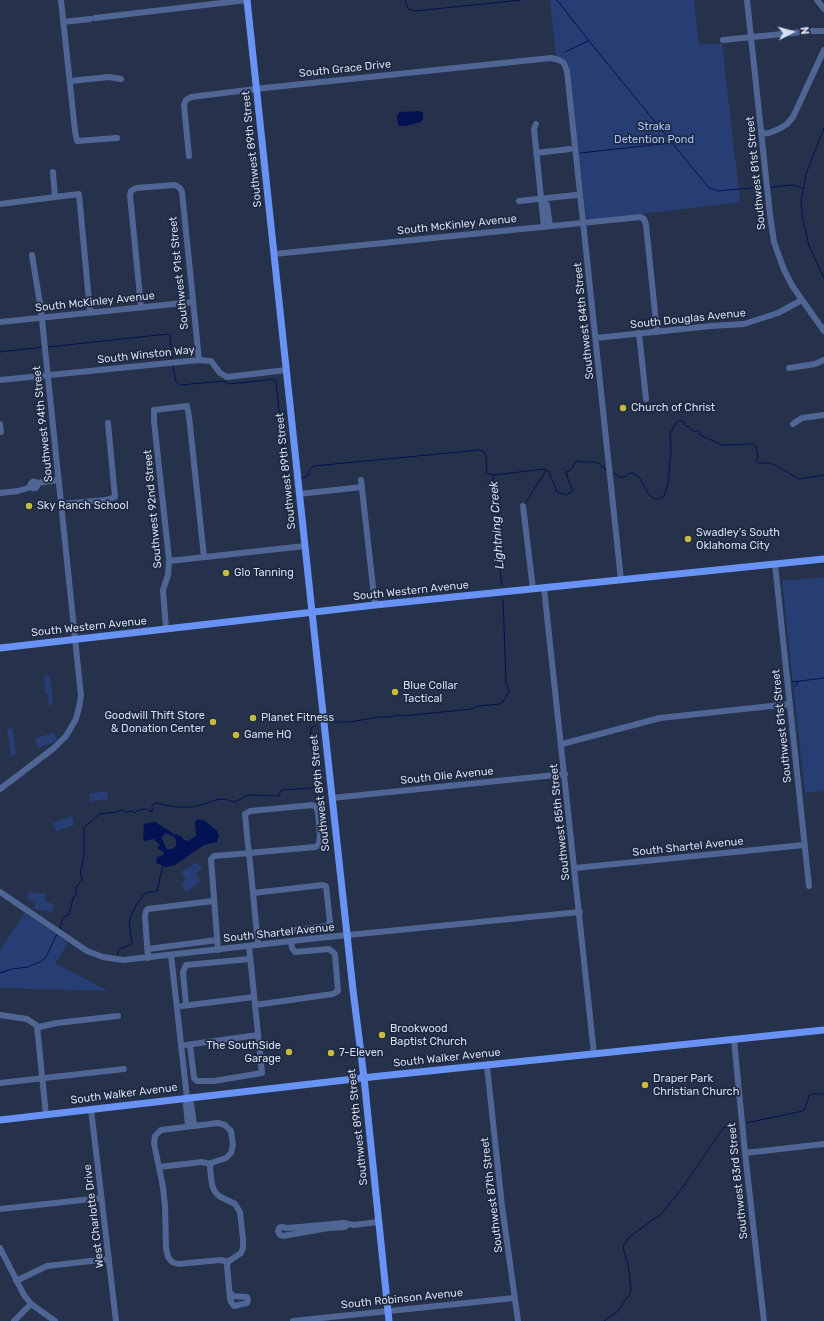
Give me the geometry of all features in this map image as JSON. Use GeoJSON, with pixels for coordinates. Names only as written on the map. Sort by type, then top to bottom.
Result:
{"type":"FeatureCollection","features":[{"type":"Feature","properties":{"kind":"main road","name":"Southwest 89th Street"},"geometry":{"type":"LineString","coordinates":[[247,0],[389,1321]]}},
{"type":"Feature","properties":{"kind":"main road","name":"South Western Avenue"},"geometry":{"type":"LineString","coordinates":[[0,648],[375,605],[824,559]]}},
{"type":"Feature","properties":{"kind":"main road","name":"South Walker Avenue"},"geometry":{"type":"LineString","coordinates":[[0,1120],[364,1078],[824,1030]]}},
{"type":"Feature","properties":{"kind":"street"},"geometry":{"type":"LineString","coordinates":[[61,0],[77,141],[117,138]]}},
{"type":"Feature","properties":{"kind":"street"},"geometry":{"type":"LineString","coordinates":[[63,22],[247,0]]}},
{"type":"Feature","properties":{"kind":"street","name":"Southwest 81st Street"},"geometry":{"type":"LineString","coordinates":[[747,0],[774,242],[784,270],[802,300],[824,331]]}},
{"type":"Feature","properties":{"kind":"street"},"geometry":{"type":"LineString","coordinates":[[817,0],[824,9]]}},
{"type":"Feature","properties":{"kind":"street"},"geometry":{"type":"LineString","coordinates":[[723,40],[812,31],[824,32]]}},
{"type":"Feature","properties":{"kind":"street"},"geometry":{"type":"LineString","coordinates":[[761,134],[779,129],[793,118],[824,50]]}},
{"type":"Feature","properties":{"kind":"street","name":"South Grace Drive"},"geometry":{"type":"LineString","coordinates":[[189,156],[184,108],[186,100],[195,97],[256,89],[552,58],[562,61]]}},
{"type":"Feature","properties":{"kind":"street","name":"Southwest 84th Street"},"geometry":{"type":"LineString","coordinates":[[562,61],[566,65],[568,71],[621,580]]}},
{"type":"Feature","properties":{"kind":"street"},"geometry":{"type":"LineString","coordinates":[[70,81],[109,77],[121,79]]}},
{"type":"Feature","properties":{"kind":"street"},"geometry":{"type":"LineString","coordinates":[[536,124],[534,129],[536,152],[541,198],[547,205],[547,226]]}},
{"type":"Feature","properties":{"kind":"street"},"geometry":{"type":"LineString","coordinates":[[536,152],[570,149]]}},
{"type":"Feature","properties":{"kind":"street"},"geometry":{"type":"LineString","coordinates":[[53,172],[55,197]]}},
{"type":"Feature","properties":{"kind":"street","name":"Southwest 91st Street"},"geometry":{"type":"LineString","coordinates":[[142,307],[130,199],[131,191],[142,187],[170,185],[178,186],[182,192],[199,360]]}},
{"type":"Feature","properties":{"kind":"street"},"geometry":{"type":"LineString","coordinates":[[0,204],[79,194],[90,312]]}},
{"type":"Feature","properties":{"kind":"street"},"geometry":{"type":"LineString","coordinates":[[519,201],[576,194]]}},
{"type":"Feature","properties":{"kind":"street","name":"South McKinley Avenue"},"geometry":{"type":"LineString","coordinates":[[274,254],[584,222],[637,217],[643,218],[646,225],[657,332]]}},
{"type":"Feature","properties":{"kind":"street","name":"Southwest 94th Street"},"geometry":{"type":"LineString","coordinates":[[0,789],[54,748],[66,736],[78,713],[81,696],[42,318],[32,255]]}},
{"type":"Feature","properties":{"kind":"street","name":"South Douglas Avenue"},"geometry":{"type":"LineString","coordinates":[[596,338],[748,324],[778,313],[802,300]]}},
{"type":"Feature","properties":{"kind":"street","name":"South McKinley Avenue"},"geometry":{"type":"LineString","coordinates":[[0,322],[193,302]]}},
{"type":"Feature","properties":{"kind":"street"},"geometry":{"type":"LineString","coordinates":[[639,334],[646,399]]}},
{"type":"Feature","properties":{"kind":"street","name":"South Winston Way"},"geometry":{"type":"LineString","coordinates":[[0,380],[199,360],[211,361],[220,373],[226,377],[286,370]]}},
{"type":"Feature","properties":{"kind":"street"},"geometry":{"type":"LineString","coordinates":[[789,368],[815,364],[824,360]]}},
{"type":"Feature","properties":{"kind":"street","name":"Southwest 92nd Street"},"geometry":{"type":"LineString","coordinates":[[166,629],[163,590],[168,575],[169,561],[154,410],[187,406],[204,557]]}},
{"type":"Feature","properties":{"kind":"street"},"geometry":{"type":"LineString","coordinates":[[793,424],[802,418],[824,416]]}},
{"type":"Feature","properties":{"kind":"street"},"geometry":{"type":"LineString","coordinates":[[61,504],[106,500],[115,497],[108,423]]}},
{"type":"Feature","properties":{"kind":"street"},"geometry":{"type":"LineString","coordinates":[[0,424],[1,432]]}},
{"type":"Feature","properties":{"kind":"street"},"geometry":{"type":"LineString","coordinates":[[0,493],[18,491],[31,487],[30,484],[32,481],[37,483],[58,480]]}},
{"type":"Feature","properties":{"kind":"street"},"geometry":{"type":"LineString","coordinates":[[361,480],[375,605]]}},
{"type":"Feature","properties":{"kind":"street"},"geometry":{"type":"LineString","coordinates":[[299,494],[362,487]]}},
{"type":"Feature","properties":{"kind":"street"},"geometry":{"type":"LineString","coordinates":[[523,506],[533,589]]}},
{"type":"Feature","properties":{"kind":"street"},"geometry":{"type":"LineString","coordinates":[[169,561],[305,546]]}},
{"type":"Feature","properties":{"kind":"street","name":"Southwest 81st Street"},"geometry":{"type":"LineString","coordinates":[[775,564],[809,886]]}},
{"type":"Feature","properties":{"kind":"street","name":"Southwest 85th Street"},"geometry":{"type":"LineString","coordinates":[[544,588],[562,744],[594,1054]]}},
{"type":"Feature","properties":{"kind":"street"},"geometry":{"type":"LineString","coordinates":[[562,744],[660,718],[790,704]]}},
{"type":"Feature","properties":{"kind":"street","name":"South Olie Avenue"},"geometry":{"type":"LineString","coordinates":[[332,798],[565,774]]}},
{"type":"Feature","properties":{"kind":"street"},"geometry":{"type":"LineString","coordinates":[[218,950],[213,901],[211,859],[214,856],[249,853],[315,847],[319,845],[320,836],[318,812],[316,807],[313,805],[250,811],[244,814],[249,853],[258,945]]}},
{"type":"Feature","properties":{"kind":"street","name":"South Shartel Avenue"},"geometry":{"type":"LineString","coordinates":[[575,868],[804,845]]}},
{"type":"Feature","properties":{"kind":"street"},"geometry":{"type":"LineString","coordinates":[[253,893],[323,884],[326,886],[330,922],[327,926],[257,935]]}},
{"type":"Feature","properties":{"kind":"street","name":"South Shartel Avenue"},"geometry":{"type":"LineString","coordinates":[[0,892],[87,951],[103,957],[123,960],[290,941],[580,912]]}},
{"type":"Feature","properties":{"kind":"street"},"geometry":{"type":"LineString","coordinates":[[148,958],[145,916],[148,909],[213,901]]}},
{"type":"Feature","properties":{"kind":"street"},"geometry":{"type":"LineString","coordinates":[[148,949],[217,940]]}},
{"type":"Feature","properties":{"kind":"street"},"geometry":{"type":"LineString","coordinates":[[255,1005],[334,994],[338,991],[335,954],[329,949],[295,952],[290,941]]}},
{"type":"Feature","properties":{"kind":"street"},"geometry":{"type":"LineString","coordinates":[[190,1045],[194,1078],[199,1082],[262,1073],[248,946]]}},
{"type":"Feature","properties":{"kind":"street"},"geometry":{"type":"LineString","coordinates":[[171,955],[187,1098],[191,1104],[191,1126]]}},
{"type":"Feature","properties":{"kind":"street"},"geometry":{"type":"LineString","coordinates":[[186,1005],[182,972],[186,965],[250,958]]}},
{"type":"Feature","properties":{"kind":"street"},"geometry":{"type":"LineString","coordinates":[[177,1006],[254,997]]}},
{"type":"Feature","properties":{"kind":"street"},"geometry":{"type":"LineString","coordinates":[[0,1015],[28,1019],[37,1026],[118,1016]]}},
{"type":"Feature","properties":{"kind":"street"},"geometry":{"type":"LineString","coordinates":[[37,1026],[46,1114]]}},
{"type":"Feature","properties":{"kind":"street"},"geometry":{"type":"LineString","coordinates":[[181,1045],[258,1036]]}},
{"type":"Feature","properties":{"kind":"street","name":"Southwest 83rd Street"},"geometry":{"type":"LineString","coordinates":[[734,1040],[764,1321]]}},
{"type":"Feature","properties":{"kind":"street","name":"Southwest 87th Street"},"geometry":{"type":"LineString","coordinates":[[487,1066],[490,1102],[518,1321]]}},
{"type":"Feature","properties":{"kind":"street"},"geometry":{"type":"LineString","coordinates":[[0,1083],[124,1069]]}},
{"type":"Feature","properties":{"kind":"street","name":"West Charlotte Drive"},"geometry":{"type":"LineString","coordinates":[[91,1109],[116,1321]]}},
{"type":"Feature","properties":{"kind":"street"},"geometry":{"type":"LineString","coordinates":[[159,1167],[202,1162],[210,1164],[228,1157],[232,1151],[231,1133],[227,1126],[218,1123],[164,1129],[159,1131],[155,1136],[154,1143],[165,1206],[166,1251],[170,1261],[181,1264],[218,1260],[228,1262],[239,1255],[243,1248],[240,1212],[235,1204],[219,1196],[215,1192],[212,1185],[210,1164]]}},
{"type":"Feature","properties":{"kind":"street"},"geometry":{"type":"LineString","coordinates":[[745,1154],[824,1144]]}},
{"type":"Feature","properties":{"kind":"street"},"geometry":{"type":"LineString","coordinates":[[0,1208],[101,1198]]}},
{"type":"Feature","properties":{"kind":"street"},"geometry":{"type":"LineString","coordinates":[[328,1227],[281,1227],[278,1231],[280,1235],[283,1236],[328,1227],[344,1223],[378,1222]]}},
{"type":"Feature","properties":{"kind":"street"},"geometry":{"type":"LineString","coordinates":[[0,1248],[16,1281],[31,1304],[55,1321]]}},
{"type":"Feature","properties":{"kind":"street"},"geometry":{"type":"LineString","coordinates":[[16,1281],[47,1266],[109,1259]]}},
{"type":"Feature","properties":{"kind":"street"},"geometry":{"type":"LineString","coordinates":[[228,1262],[230,1292]]}},
{"type":"Feature","properties":{"kind":"street","name":"South Robinson Avenue"},"geometry":{"type":"LineString","coordinates":[[293,1321],[514,1298]]}},
{"type":"Feature","properties":{"kind":"street"},"geometry":{"type":"LineString","coordinates":[[14,1321],[31,1304]]}},
{"type":"Feature","properties":{"kind":"green space","name":"Straka Detention Pond"},"geometry":{"type":"Polygon","coordinates":[[[550,0],[694,0],[699,45],[722,43],[740,202],[591,220],[586,217],[569,66],[566,61],[556,56],[550,0]]]}},
{"type":"Feature","properties":{"kind":"green space"},"geometry":{"type":"Polygon","coordinates":[[[824,577],[824,791],[805,793],[782,581],[824,577]]]}},
{"type":"Feature","properties":{"kind":"green space"},"geometry":{"type":"Polygon","coordinates":[[[44,676],[50,676],[53,705],[49,706],[48,694],[46,694],[44,676]]]}},
{"type":"Feature","properties":{"kind":"green space"},"geometry":{"type":"Polygon","coordinates":[[[7,729],[13,729],[16,753],[11,757],[7,729]]]}},
{"type":"Feature","properties":{"kind":"green space"},"geometry":{"type":"Polygon","coordinates":[[[54,732],[57,741],[38,748],[35,739],[54,732]]]}},
{"type":"Feature","properties":{"kind":"green space"},"geometry":{"type":"Polygon","coordinates":[[[107,791],[108,799],[90,802],[89,794],[107,791]]]}},
{"type":"Feature","properties":{"kind":"green space"},"geometry":{"type":"Polygon","coordinates":[[[72,816],[74,825],[56,831],[53,823],[72,816]]]}},
{"type":"Feature","properties":{"kind":"green space"},"geometry":{"type":"Polygon","coordinates":[[[197,862],[202,869],[196,873],[201,881],[186,892],[181,884],[186,880],[181,872],[197,862]]]}},
{"type":"Feature","properties":{"kind":"green space"},"geometry":{"type":"Polygon","coordinates":[[[29,892],[46,894],[45,902],[54,904],[53,912],[34,909],[36,901],[27,900],[29,892]]]}},
{"type":"Feature","properties":{"kind":"green space"},"geometry":{"type":"Polygon","coordinates":[[[25,913],[68,943],[55,963],[108,991],[0,988],[0,950],[25,913]]]}},
{"type":"Feature","properties":{"kind":"shaded area"},"geometry":{"type":"Polygon","coordinates":[[[420,111],[423,113],[423,119],[421,122],[406,126],[398,125],[397,116],[400,112],[420,111]]]}},
{"type":"Feature","properties":{"kind":"shaded area"},"geometry":{"type":"Polygon","coordinates":[[[198,819],[205,821],[217,831],[219,835],[217,842],[204,845],[175,865],[166,867],[156,863],[157,857],[163,855],[164,852],[157,848],[160,845],[153,839],[143,840],[144,824],[155,822],[188,841],[196,836],[195,822],[198,819]],[[166,833],[162,837],[167,849],[173,849],[176,846],[176,840],[174,837],[166,833]]]}},
{"type":"Feature","properties":{"kind":"waterway"},"geometry":{"type":"LineString","coordinates":[[405,0],[408,9],[415,11],[521,0]]}},
{"type":"Feature","properties":{"kind":"waterway"},"geometry":{"type":"LineString","coordinates":[[557,0],[709,188],[718,191],[763,187]]}},
{"type":"Feature","properties":{"kind":"waterway"},"geometry":{"type":"LineString","coordinates":[[565,52],[588,41]]}},
{"type":"Feature","properties":{"kind":"waterway"},"geometry":{"type":"LineString","coordinates":[[824,128],[806,174],[801,202],[802,215],[809,246],[824,278]]}},
{"type":"Feature","properties":{"kind":"waterway"},"geometry":{"type":"LineString","coordinates":[[580,153],[671,143]]}},
{"type":"Feature","properties":{"kind":"waterway"},"geometry":{"type":"LineString","coordinates":[[770,187],[794,185],[802,188]]}},
{"type":"Feature","properties":{"kind":"waterway"},"geometry":{"type":"LineString","coordinates":[[48,347],[168,334],[170,336],[172,359]]}},
{"type":"Feature","properties":{"kind":"waterway"},"geometry":{"type":"LineString","coordinates":[[0,352],[43,347]]}},
{"type":"Feature","properties":{"kind":"waterway"},"geometry":{"type":"LineString","coordinates":[[173,365],[176,382],[180,385],[224,381],[229,384],[275,379],[286,477],[288,480],[292,480]]}},
{"type":"Feature","properties":{"kind":"waterway","name":"Lightning Creek"},"geometry":{"type":"LineString","coordinates":[[613,473],[620,477],[625,477],[627,474],[632,473],[639,477],[649,495],[653,498],[658,499],[664,496],[668,484],[671,449],[670,434],[676,423],[680,420],[684,422],[684,425],[690,427],[690,429],[695,432],[697,430],[700,432],[700,435],[722,445],[753,444],[756,446],[758,457],[756,461],[759,463],[770,463],[799,479],[824,475]]}},
{"type":"Feature","properties":{"kind":"waterway"},"geometry":{"type":"LineString","coordinates":[[302,478],[306,477],[311,468],[314,466],[479,450],[483,451],[486,456],[487,473],[494,475],[544,469],[549,472],[557,492],[566,495],[573,491],[566,472],[571,470],[576,461],[598,463],[607,470]]}},
{"type":"Feature","properties":{"kind":"waterway"},"geometry":{"type":"LineString","coordinates":[[525,504],[546,470]]}},
{"type":"Feature","properties":{"kind":"waterway","name":"Lightning Creek"},"geometry":{"type":"LineString","coordinates":[[494,475],[493,480],[498,527],[496,542],[502,585]]}},
{"type":"Feature","properties":{"kind":"waterway","name":"Lightning Creek"},"geometry":{"type":"LineString","coordinates":[[331,722],[350,722],[379,717],[471,709],[479,706],[500,704],[503,702],[509,691],[506,683],[503,599]]}},
{"type":"Feature","properties":{"kind":"waterway"},"geometry":{"type":"LineString","coordinates":[[792,682],[824,678]]}},
{"type":"Feature","properties":{"kind":"waterway"},"geometry":{"type":"LineString","coordinates":[[795,687],[798,682]]}},
{"type":"Feature","properties":{"kind":"waterway","name":"Lightning Creek"},"geometry":{"type":"LineString","coordinates":[[60,930],[63,917],[67,916],[70,911],[73,898],[76,894],[76,887],[82,879],[80,870],[84,855],[84,827],[100,814],[121,810],[127,812],[133,811],[135,813],[138,810],[146,809],[152,812],[152,805],[156,803],[175,807],[194,807],[216,800],[225,799],[235,802],[248,795],[279,796],[281,790],[312,788],[317,781],[318,774],[314,764],[314,757],[310,742],[311,728],[316,725]]}},
{"type":"Feature","properties":{"kind":"waterway"},"geometry":{"type":"LineString","coordinates":[[118,955],[118,950],[132,944],[129,922],[135,907],[145,893],[157,891],[163,865]]}},
{"type":"Feature","properties":{"kind":"waterway","name":"Lightning Creek"},"geometry":{"type":"LineString","coordinates":[[0,973],[12,969],[28,967],[40,962],[46,957],[57,934]]}},
{"type":"Feature","properties":{"kind":"waterway"},"geometry":{"type":"LineString","coordinates":[[746,1123],[803,1111],[809,1096],[812,1094],[824,1094]]}},
{"type":"Feature","properties":{"kind":"waterway"},"geometry":{"type":"LineString","coordinates":[[604,1321],[617,1312],[630,1294],[631,1288],[628,1265],[623,1247],[629,1237],[662,1213],[683,1187],[723,1128],[736,1125]]}},
{"type":"Feature","properties":{"kind":"place","name":"Church of Christ"},"geometry":{"type":"Point","coordinates":[623,408]}},
{"type":"Feature","properties":{"kind":"place","name":"Sky Ranch School"},"geometry":{"type":"Point","coordinates":[29,506]}},
{"type":"Feature","properties":{"kind":"place","name":"Swadley’s South Oklahoma City"},"geometry":{"type":"Point","coordinates":[688,539]}},
{"type":"Feature","properties":{"kind":"place","name":"Glo Tanning"},"geometry":{"type":"Point","coordinates":[226,573]}},
{"type":"Feature","properties":{"kind":"place","name":"Blue Collar Tactical"},"geometry":{"type":"Point","coordinates":[395,692]}},
{"type":"Feature","properties":{"kind":"place","name":"Planet Fitness"},"geometry":{"type":"Point","coordinates":[253,718]}},
{"type":"Feature","properties":{"kind":"place","name":"Goodwill Thift Store & Donation Center"},"geometry":{"type":"Point","coordinates":[213,722]}},
{"type":"Feature","properties":{"kind":"place","name":"Game HQ"},"geometry":{"type":"Point","coordinates":[236,735]}},
{"type":"Feature","properties":{"kind":"place","name":"Brookwood Baptist Church"},"geometry":{"type":"Point","coordinates":[382,1035]}},
{"type":"Feature","properties":{"kind":"place","name":"The SouthSide Garage"},"geometry":{"type":"Point","coordinates":[289,1052]}},
{"type":"Feature","properties":{"kind":"place","name":"7-Eleven"},"geometry":{"type":"Point","coordinates":[331,1053]}},
{"type":"Feature","properties":{"kind":"place","name":"Draper Park Christian Church"},"geometry":{"type":"Point","coordinates":[645,1085]}}]}
